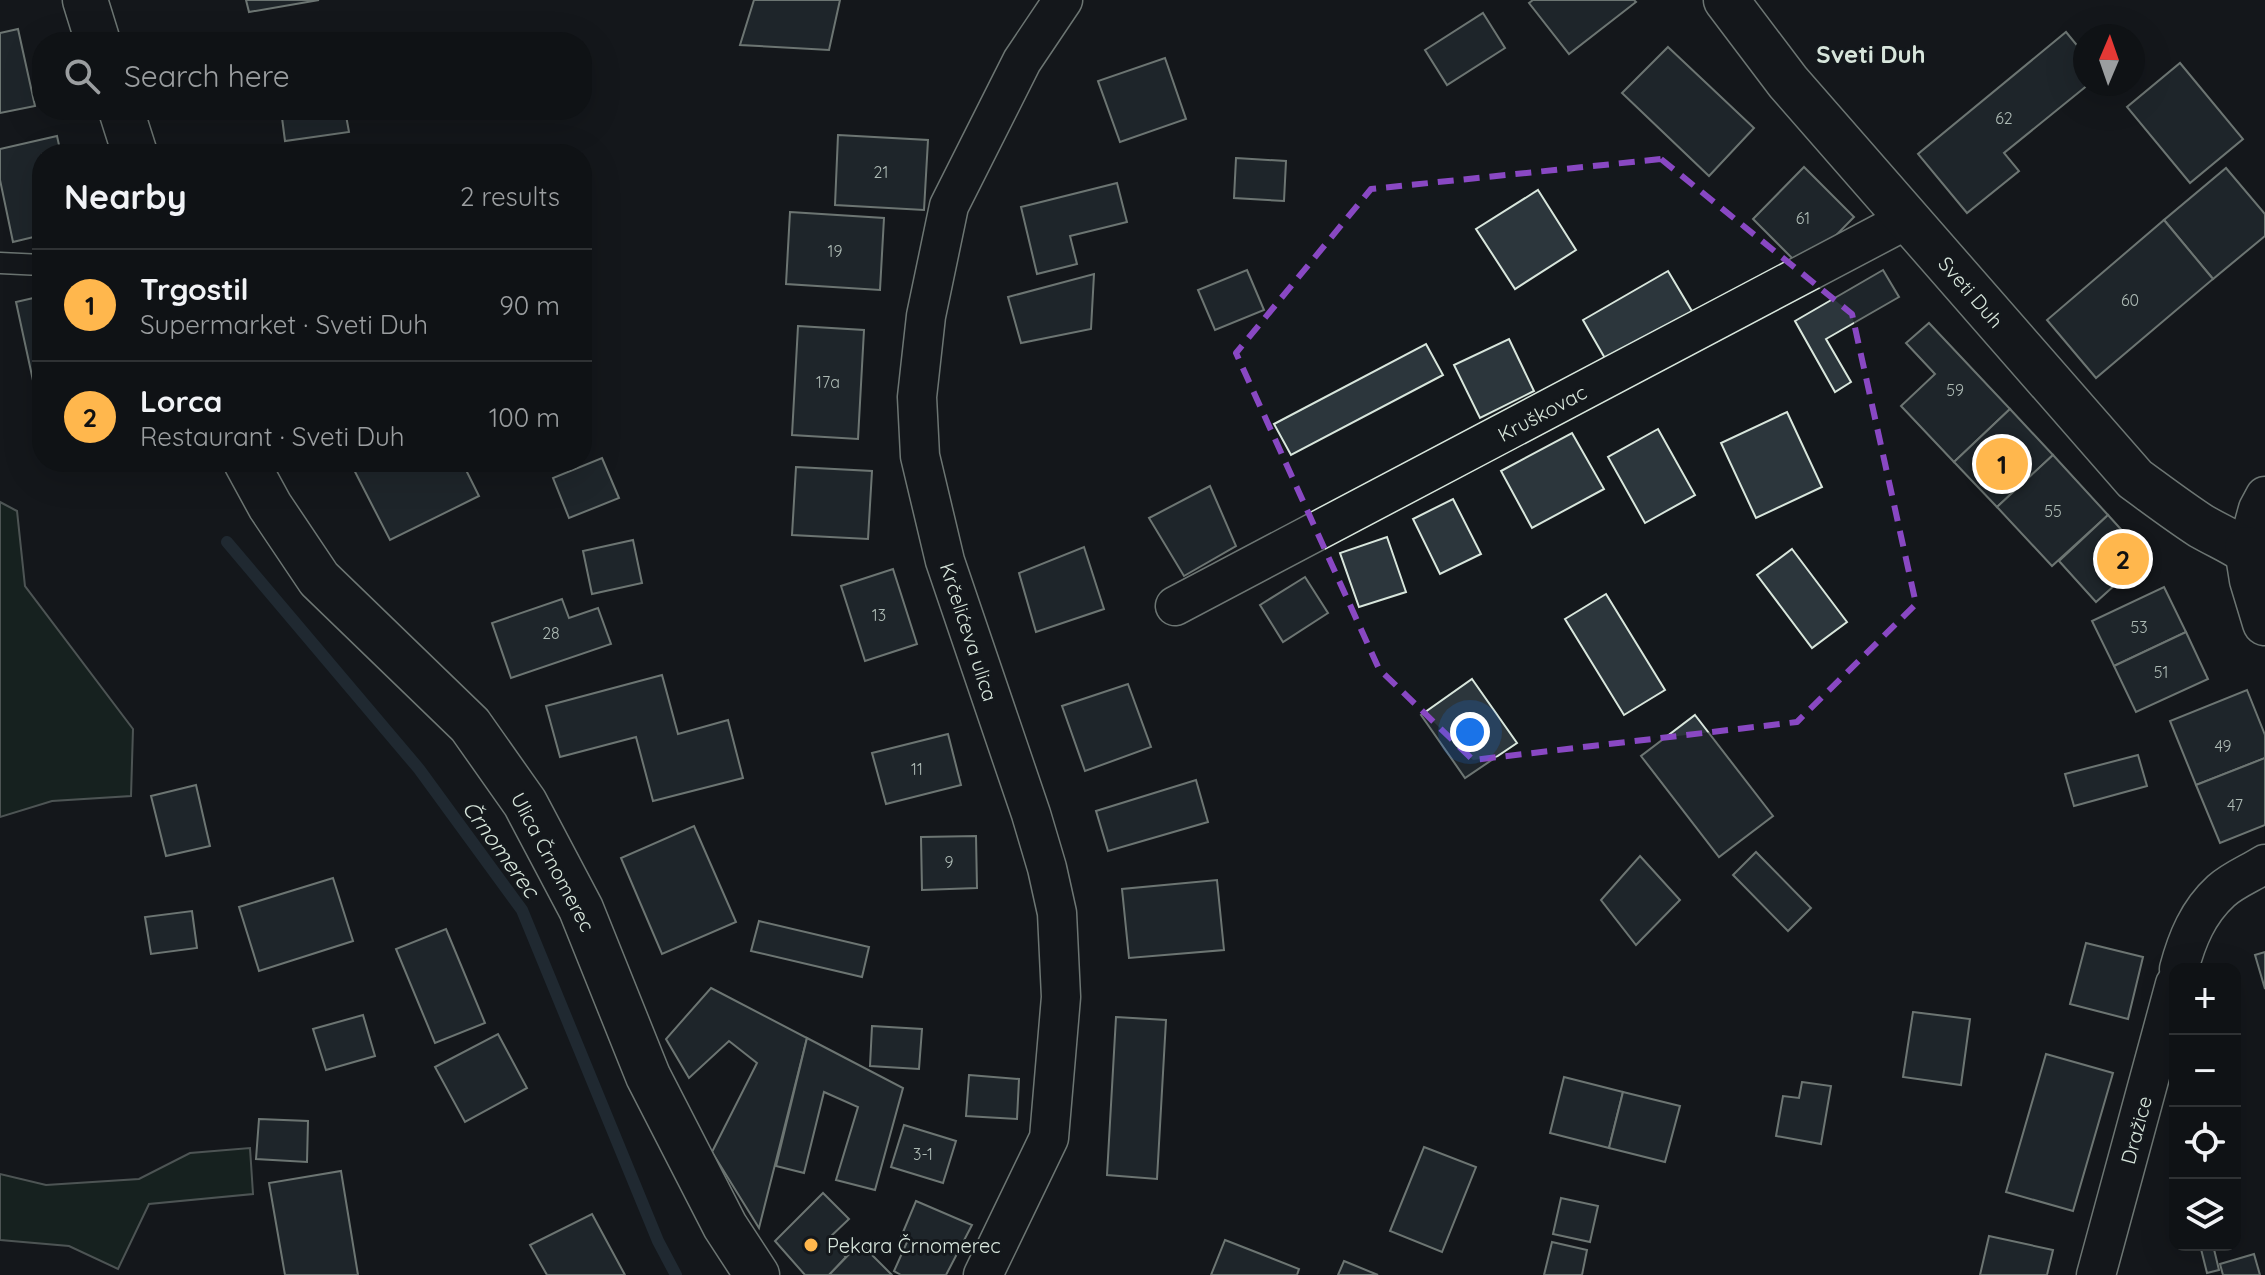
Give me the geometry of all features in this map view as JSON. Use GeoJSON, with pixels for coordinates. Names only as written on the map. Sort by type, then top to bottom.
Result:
{"type":"FeatureCollection","features":[{"type":"Feature","properties":{"kind":"street"},"geometry":{"type":"LineString","coordinates":[[85,0],[95,32]]}},
{"type":"Feature","properties":{"kind":"street","name":"Krčelićeva ulica"},"geometry":{"type":"LineString","coordinates":[[983,1275],[1049,1138],[1061,997],[1057,913],[1031,814],[945,561],[920,456],[917,397],[926,316],[949,206],[1022,61],[1063,0]]}},
{"type":"Feature","properties":{"kind":"street","name":"Sveti Duh"},"geometry":{"type":"LineString","coordinates":[[1726,0],[1788,82],[2135,479],[2194,521],[2259,550]]}},
{"type":"Feature","properties":{"kind":"street"},"geometry":{"type":"LineString","coordinates":[[124,120],[132,144]]}},
{"type":"Feature","properties":{"kind":"street","name":"Kruškovac"},"geometry":{"type":"LineString","coordinates":[[1175,606],[1908,219]]}},
{"type":"Feature","properties":{"kind":"street","name":"Ulica Črnomerec"},"geometry":{"type":"LineString","coordinates":[[251,472],[270,506],[319,579],[470,725],[525,803],[581,909],[648,1076],[725,1226],[757,1275]]}},
{"type":"Feature","properties":{"kind":"street"},"geometry":{"type":"LineString","coordinates":[[2265,496],[2258,509],[2259,550],[2252,580],[2265,623]]}},
{"type":"Feature","properties":{"kind":"street"},"geometry":{"type":"LineString","coordinates":[[2181,963],[2187,940],[2201,914],[2222,889],[2265,864]]}},
{"type":"Feature","properties":{"kind":"street","name":"Dražice"},"geometry":{"type":"LineString","coordinates":[[2096,1275],[2169,1006]]}},
{"type":"Feature","properties":{"kind":"lane"},"geometry":{"type":"LineString","coordinates":[[0,263],[32,265]]}},
{"type":"Feature","properties":{"kind":"highlighted area"},"geometry":{"type":"Polygon","coordinates":[[[1661,159],[1852,314],[1916,604],[1797,722],[1473,760],[1379,669],[1236,353],[1371,189],[1661,159]]]}},
{"type":"Feature","properties":{"kind":"green space"},"geometry":{"type":"Polygon","coordinates":[[[0,502],[17,511],[25,586],[133,729],[131,796],[52,801],[0,817],[0,502]]]}},
{"type":"Feature","properties":{"kind":"green space"},"geometry":{"type":"Polygon","coordinates":[[[250,1148],[253,1194],[149,1204],[118,1269],[69,1246],[0,1240],[0,1174],[46,1185],[139,1179],[190,1153],[250,1148]]]}},
{"type":"Feature","properties":{"kind":"building"},"geometry":{"type":"Polygon","coordinates":[[[246,0],[319,0],[249,12],[246,0]]]}},
{"type":"Feature","properties":{"kind":"building"},"geometry":{"type":"Polygon","coordinates":[[[754,0],[840,0],[829,50],[740,45],[754,0]]]}},
{"type":"Feature","properties":{"kind":"building"},"geometry":{"type":"Polygon","coordinates":[[[1533,0],[1636,2],[1569,54],[1529,3],[1533,0]]]}},
{"type":"Feature","properties":{"kind":"building"},"geometry":{"type":"Polygon","coordinates":[[[1483,13],[1505,48],[1447,85],[1425,50],[1483,13]]]}},
{"type":"Feature","properties":{"kind":"building"},"geometry":{"type":"Polygon","coordinates":[[[18,29],[32,92],[32,107],[0,113],[0,33],[18,29]]]}},
{"type":"Feature","properties":{"kind":"building"},"geometry":{"type":"Polygon","coordinates":[[[2066,32],[2073,40],[2074,96],[2004,153],[2019,171],[1967,213],[1918,154],[2066,32]]]}},
{"type":"Feature","properties":{"kind":"building"},"geometry":{"type":"Polygon","coordinates":[[[1668,47],[1754,128],[1709,176],[1622,93],[1668,47]]]}},
{"type":"Feature","properties":{"kind":"building"},"geometry":{"type":"Polygon","coordinates":[[[1165,58],[1186,119],[1120,142],[1098,81],[1165,58]]]}},
{"type":"Feature","properties":{"kind":"building"},"geometry":{"type":"Polygon","coordinates":[[[2180,63],[2243,139],[2190,183],[2127,107],[2140,96],[2145,96],[2145,92],[2180,63]]]}},
{"type":"Feature","properties":{"kind":"building"},"geometry":{"type":"Polygon","coordinates":[[[282,120],[347,120],[349,132],[285,141],[282,120]]]}},
{"type":"Feature","properties":{"kind":"building"},"geometry":{"type":"Polygon","coordinates":[[[838,135],[928,140],[924,210],[835,205],[838,135]]]}},
{"type":"Feature","properties":{"kind":"building"},"geometry":{"type":"Polygon","coordinates":[[[57,136],[59,144],[32,144],[32,237],[13,242],[0,180],[0,149],[57,136]]]}},
{"type":"Feature","properties":{"kind":"building"},"geometry":{"type":"Polygon","coordinates":[[[1236,158],[1286,161],[1284,201],[1234,198],[1236,158]]]}},
{"type":"Feature","properties":{"kind":"building"},"geometry":{"type":"Polygon","coordinates":[[[1804,167],[1854,217],[1803,269],[1753,219],[1804,167]]]}},
{"type":"Feature","properties":{"kind":"building"},"geometry":{"type":"Polygon","coordinates":[[[2226,168],[2265,214],[2265,236],[2213,279],[2164,220],[2226,168]]]}},
{"type":"Feature","properties":{"kind":"building"},"geometry":{"type":"Polygon","coordinates":[[[1117,183],[1127,222],[1070,236],[1077,264],[1037,274],[1021,207],[1117,183]]]}},
{"type":"Feature","properties":{"kind":"building"},"geometry":{"type":"Polygon","coordinates":[[[1538,190],[1576,250],[1515,289],[1476,229],[1538,190]]]}},
{"type":"Feature","properties":{"kind":"building"},"geometry":{"type":"Polygon","coordinates":[[[790,212],[884,218],[880,290],[786,284],[790,212]]]}},
{"type":"Feature","properties":{"kind":"building"},"geometry":{"type":"Polygon","coordinates":[[[2164,220],[2213,279],[2096,378],[2047,320],[2164,220]]]}},
{"type":"Feature","properties":{"kind":"building"},"geometry":{"type":"Polygon","coordinates":[[[1247,270],[1264,310],[1215,330],[1198,290],[1247,270]]]}},
{"type":"Feature","properties":{"kind":"building"},"geometry":{"type":"Polygon","coordinates":[[[1883,270],[1899,297],[1826,339],[1851,382],[1835,392],[1795,321],[1883,270]]]}},
{"type":"Feature","properties":{"kind":"building"},"geometry":{"type":"Polygon","coordinates":[[[1668,271],[1696,318],[1610,367],[1583,320],[1668,271]]]}},
{"type":"Feature","properties":{"kind":"building"},"geometry":{"type":"Polygon","coordinates":[[[1094,274],[1091,329],[1021,343],[1008,297],[1094,274]]]}},
{"type":"Feature","properties":{"kind":"building"},"geometry":{"type":"Polygon","coordinates":[[[32,298],[32,376],[16,302],[32,298]]]}},
{"type":"Feature","properties":{"kind":"building"},"geometry":{"type":"Polygon","coordinates":[[[1929,323],[2010,409],[1954,462],[1901,406],[1935,374],[1906,343],[1929,323]]]}},
{"type":"Feature","properties":{"kind":"building"},"geometry":{"type":"Polygon","coordinates":[[[798,326],[864,330],[858,439],[792,435],[798,326]]]}},
{"type":"Feature","properties":{"kind":"building"},"geometry":{"type":"Polygon","coordinates":[[[1509,339],[1534,391],[1480,418],[1454,365],[1509,339]]]}},
{"type":"Feature","properties":{"kind":"building"},"geometry":{"type":"Polygon","coordinates":[[[1426,344],[1443,375],[1291,455],[1274,424],[1426,344]]]}},
{"type":"Feature","properties":{"kind":"building"},"geometry":{"type":"Polygon","coordinates":[[[2010,409],[2053,455],[1997,507],[1954,462],[2010,409]]]}},
{"type":"Feature","properties":{"kind":"building"},"geometry":{"type":"Polygon","coordinates":[[[1787,412],[1822,487],[1756,518],[1721,443],[1787,412]]]}},
{"type":"Feature","properties":{"kind":"building"},"geometry":{"type":"Polygon","coordinates":[[[1658,429],[1695,495],[1645,523],[1608,457],[1658,429]]]}},
{"type":"Feature","properties":{"kind":"building"},"geometry":{"type":"Polygon","coordinates":[[[1572,433],[1604,489],[1532,528],[1501,471],[1572,433]]]}},
{"type":"Feature","properties":{"kind":"building"},"geometry":{"type":"Polygon","coordinates":[[[2053,455],[2108,515],[2052,566],[1997,507],[2053,455]]]}},
{"type":"Feature","properties":{"kind":"building"},"geometry":{"type":"Polygon","coordinates":[[[602,458],[619,498],[569,518],[553,478],[568,472],[592,472],[592,462],[602,458]]]}},
{"type":"Feature","properties":{"kind":"building"},"geometry":{"type":"Polygon","coordinates":[[[796,467],[872,471],[868,539],[792,535],[796,467]]]}},
{"type":"Feature","properties":{"kind":"building"},"geometry":{"type":"Polygon","coordinates":[[[355,472],[467,472],[479,496],[390,540],[355,472]]]}},
{"type":"Feature","properties":{"kind":"building"},"geometry":{"type":"Polygon","coordinates":[[[1210,486],[1236,546],[1184,576],[1149,518],[1210,486]]]}},
{"type":"Feature","properties":{"kind":"building"},"geometry":{"type":"Polygon","coordinates":[[[1453,499],[1481,554],[1440,574],[1413,519],[1453,499]]]}},
{"type":"Feature","properties":{"kind":"building"},"geometry":{"type":"Polygon","coordinates":[[[2108,515],[2146,557],[2096,602],[2059,561],[2108,515]]]}},
{"type":"Feature","properties":{"kind":"building"},"geometry":{"type":"Polygon","coordinates":[[[1387,537],[1406,592],[1359,607],[1340,553],[1387,537]]]}},
{"type":"Feature","properties":{"kind":"building"},"geometry":{"type":"Polygon","coordinates":[[[633,540],[642,583],[592,594],[583,551],[633,540]]]}},
{"type":"Feature","properties":{"kind":"building"},"geometry":{"type":"Polygon","coordinates":[[[1084,547],[1104,609],[1036,632],[1019,573],[1084,547]]]}},
{"type":"Feature","properties":{"kind":"building"},"geometry":{"type":"Polygon","coordinates":[[[1792,549],[1847,622],[1812,648],[1757,575],[1792,549]]]}},
{"type":"Feature","properties":{"kind":"building"},"geometry":{"type":"Polygon","coordinates":[[[893,569],[917,644],[865,661],[841,586],[893,569]]]}},
{"type":"Feature","properties":{"kind":"building"},"geometry":{"type":"Polygon","coordinates":[[[1305,577],[1328,613],[1283,642],[1260,605],[1305,577]]]}},
{"type":"Feature","properties":{"kind":"building"},"geometry":{"type":"Polygon","coordinates":[[[2164,587],[2186,632],[2114,666],[2092,621],[2164,587]]]}},
{"type":"Feature","properties":{"kind":"building"},"geometry":{"type":"Polygon","coordinates":[[[1606,594],[1665,690],[1624,715],[1565,619],[1606,594]]]}},
{"type":"Feature","properties":{"kind":"building"},"geometry":{"type":"Polygon","coordinates":[[[562,599],[569,618],[598,608],[611,644],[511,678],[492,623],[562,599]]]}},
{"type":"Feature","properties":{"kind":"building"},"geometry":{"type":"Polygon","coordinates":[[[2186,632],[2208,679],[2136,712],[2114,666],[2186,632]]]}},
{"type":"Feature","properties":{"kind":"building"},"geometry":{"type":"Polygon","coordinates":[[[662,675],[678,734],[728,720],[743,778],[653,801],[636,737],[560,757],[546,706],[662,675]]]}},
{"type":"Feature","properties":{"kind":"building"},"geometry":{"type":"Polygon","coordinates":[[[1472,679],[1517,743],[1465,778],[1421,715],[1472,679]]]}},
{"type":"Feature","properties":{"kind":"building"},"geometry":{"type":"Polygon","coordinates":[[[1128,684],[1151,747],[1085,771],[1062,706],[1128,684]]]}},
{"type":"Feature","properties":{"kind":"building"},"geometry":{"type":"Polygon","coordinates":[[[2247,690],[2265,735],[2265,758],[2196,785],[2170,721],[2247,690]]]}},
{"type":"Feature","properties":{"kind":"building"},"geometry":{"type":"Polygon","coordinates":[[[1695,715],[1773,816],[1719,857],[1641,756],[1695,715]]]}},
{"type":"Feature","properties":{"kind":"building"},"geometry":{"type":"Polygon","coordinates":[[[948,734],[961,785],[886,804],[872,753],[948,734]]]}},
{"type":"Feature","properties":{"kind":"building"},"geometry":{"type":"Polygon","coordinates":[[[2138,755],[2147,786],[2074,806],[2065,774],[2138,755]]]}},
{"type":"Feature","properties":{"kind":"building"},"geometry":{"type":"Polygon","coordinates":[[[2265,758],[2265,825],[2220,843],[2196,785],[2265,758]]]}},
{"type":"Feature","properties":{"kind":"building"},"geometry":{"type":"Polygon","coordinates":[[[1196,780],[1208,822],[1108,851],[1096,811],[1196,780]]]}},
{"type":"Feature","properties":{"kind":"building"},"geometry":{"type":"Polygon","coordinates":[[[196,785],[210,846],[166,856],[151,796],[196,785]]]}},
{"type":"Feature","properties":{"kind":"building"},"geometry":{"type":"Polygon","coordinates":[[[694,826],[736,922],[662,954],[621,858],[694,826]]]}},
{"type":"Feature","properties":{"kind":"building"},"geometry":{"type":"Polygon","coordinates":[[[976,836],[977,888],[922,890],[921,837],[976,836]]]}},
{"type":"Feature","properties":{"kind":"building"},"geometry":{"type":"Polygon","coordinates":[[[1756,852],[1811,908],[1788,931],[1733,875],[1756,852]]]}},
{"type":"Feature","properties":{"kind":"building"},"geometry":{"type":"Polygon","coordinates":[[[1640,856],[1680,900],[1636,945],[1601,900],[1640,856]]]}},
{"type":"Feature","properties":{"kind":"building"},"geometry":{"type":"Polygon","coordinates":[[[333,878],[353,941],[259,971],[239,907],[333,878]]]}},
{"type":"Feature","properties":{"kind":"building"},"geometry":{"type":"Polygon","coordinates":[[[1217,880],[1224,950],[1129,958],[1122,889],[1217,880]]]}},
{"type":"Feature","properties":{"kind":"building"},"geometry":{"type":"Polygon","coordinates":[[[192,911],[197,948],[151,954],[145,917],[192,911]]]}},
{"type":"Feature","properties":{"kind":"building"},"geometry":{"type":"Polygon","coordinates":[[[759,921],[869,947],[862,977],[751,951],[759,921]]]}},
{"type":"Feature","properties":{"kind":"building"},"geometry":{"type":"Polygon","coordinates":[[[446,929],[485,1023],[435,1043],[396,949],[446,929]]]}},
{"type":"Feature","properties":{"kind":"building"},"geometry":{"type":"Polygon","coordinates":[[[2086,943],[2143,957],[2128,1019],[2070,1004],[2086,943]]]}},
{"type":"Feature","properties":{"kind":"building"},"geometry":{"type":"Polygon","coordinates":[[[2265,952],[2265,989],[2255,955],[2265,952]]]}},
{"type":"Feature","properties":{"kind":"building"},"geometry":{"type":"Polygon","coordinates":[[[711,988],[807,1038],[759,1228],[712,1152],[757,1063],[729,1041],[689,1078],[666,1039],[711,988]]]}},
{"type":"Feature","properties":{"kind":"building"},"geometry":{"type":"Polygon","coordinates":[[[1913,1012],[1970,1019],[1961,1085],[1903,1077],[1913,1012]]]}},
{"type":"Feature","properties":{"kind":"building"},"geometry":{"type":"Polygon","coordinates":[[[363,1015],[375,1056],[326,1070],[313,1029],[363,1015]]]}},
{"type":"Feature","properties":{"kind":"building"},"geometry":{"type":"Polygon","coordinates":[[[1116,1017],[1166,1020],[1157,1179],[1107,1175],[1116,1017]]]}},
{"type":"Feature","properties":{"kind":"building"},"geometry":{"type":"Polygon","coordinates":[[[872,1026],[922,1029],[919,1069],[870,1066],[872,1026]]]}},
{"type":"Feature","properties":{"kind":"building"},"geometry":{"type":"Polygon","coordinates":[[[498,1034],[527,1088],[465,1122],[435,1067],[498,1034]]]}},
{"type":"Feature","properties":{"kind":"building"},"geometry":{"type":"Polygon","coordinates":[[[807,1038],[903,1088],[875,1190],[836,1180],[858,1107],[824,1092],[804,1173],[776,1166],[807,1038]]]}},
{"type":"Feature","properties":{"kind":"building"},"geometry":{"type":"Polygon","coordinates":[[[2046,1054],[2113,1073],[2073,1211],[2006,1192],[2046,1054]]]}},
{"type":"Feature","properties":{"kind":"building"},"geometry":{"type":"Polygon","coordinates":[[[969,1075],[1019,1079],[1017,1119],[966,1116],[969,1075]]]}},
{"type":"Feature","properties":{"kind":"building"},"geometry":{"type":"Polygon","coordinates":[[[1564,1077],[1623,1092],[1609,1148],[1550,1133],[1564,1077]]]}},
{"type":"Feature","properties":{"kind":"building"},"geometry":{"type":"Polygon","coordinates":[[[1802,1082],[1831,1086],[1821,1144],[1776,1136],[1783,1096],[1799,1098],[1802,1082]]]}},
{"type":"Feature","properties":{"kind":"building"},"geometry":{"type":"Polygon","coordinates":[[[1623,1092],[1680,1106],[1665,1162],[1609,1148],[1623,1092]]]}},
{"type":"Feature","properties":{"kind":"building"},"geometry":{"type":"Polygon","coordinates":[[[259,1119],[308,1121],[307,1162],[256,1159],[259,1119]]]}},
{"type":"Feature","properties":{"kind":"building"},"geometry":{"type":"Polygon","coordinates":[[[904,1125],[956,1141],[943,1183],[891,1167],[904,1125]]]}},
{"type":"Feature","properties":{"kind":"building"},"geometry":{"type":"Polygon","coordinates":[[[1424,1147],[1476,1167],[1442,1252],[1390,1231],[1424,1147]]]}},
{"type":"Feature","properties":{"kind":"building"},"geometry":{"type":"Polygon","coordinates":[[[341,1171],[358,1275],[285,1275],[269,1183],[341,1171]]]}},
{"type":"Feature","properties":{"kind":"building"},"geometry":{"type":"Polygon","coordinates":[[[823,1193],[849,1219],[828,1239],[846,1257],[829,1275],[805,1275],[775,1241],[823,1193]]]}},
{"type":"Feature","properties":{"kind":"building"},"geometry":{"type":"Polygon","coordinates":[[[1561,1198],[1598,1206],[1590,1242],[1553,1234],[1561,1198]]]}},
{"type":"Feature","properties":{"kind":"building"},"geometry":{"type":"Polygon","coordinates":[[[916,1201],[972,1225],[946,1275],[901,1275],[894,1271],[908,1240],[901,1237],[916,1201]]]}},
{"type":"Feature","properties":{"kind":"building"},"geometry":{"type":"Polygon","coordinates":[[[592,1214],[625,1275],[547,1275],[530,1245],[592,1214]]]}},
{"type":"Feature","properties":{"kind":"building"},"geometry":{"type":"Polygon","coordinates":[[[1989,1236],[2053,1250],[2047,1275],[1980,1275],[1989,1236]]]}},
{"type":"Feature","properties":{"kind":"building"},"geometry":{"type":"Polygon","coordinates":[[[1225,1240],[1299,1269],[1297,1275],[1211,1275],[1225,1240]]]}},
{"type":"Feature","properties":{"kind":"building"},"geometry":{"type":"Polygon","coordinates":[[[1552,1242],[1587,1250],[1582,1275],[1544,1275],[1552,1242]]]}},
{"type":"Feature","properties":{"kind":"building"},"geometry":{"type":"Polygon","coordinates":[[[860,1243],[892,1275],[829,1275],[860,1243]]]}},
{"type":"Feature","properties":{"kind":"building"},"geometry":{"type":"Polygon","coordinates":[[[2202,1251],[2214,1251],[2219,1270],[2207,1273],[2202,1251]]]}},
{"type":"Feature","properties":{"kind":"building"},"geometry":{"type":"Polygon","coordinates":[[[2254,1254],[2260,1275],[2223,1275],[2220,1264],[2254,1254]]]}},
{"type":"Feature","properties":{"kind":"building"},"geometry":{"type":"Polygon","coordinates":[[[1344,1261],[1378,1275],[1338,1275],[1344,1261]]]}},
{"type":"Feature","properties":{"kind":"waterway","name":"Črnomerec"},"geometry":{"type":"LineString","coordinates":[[227,542],[419,769],[522,910],[658,1241],[676,1275]]}},
{"type":"Feature","properties":{"kind":"place","name":"Trgostil"},"geometry":{"type":"Point","coordinates":[2002,464]}},
{"type":"Feature","properties":{"kind":"place","name":"Lorca"},"geometry":{"type":"Point","coordinates":[2123,559]}},
{"type":"Feature","properties":{"kind":"place","name":"Pekara Črnomerec"},"geometry":{"type":"Point","coordinates":[811,1245]}},
{"type":"Feature","properties":{"kind":"district","name":"Sveti Duh"},"geometry":{"type":"Point","coordinates":[1871,54]}}]}
